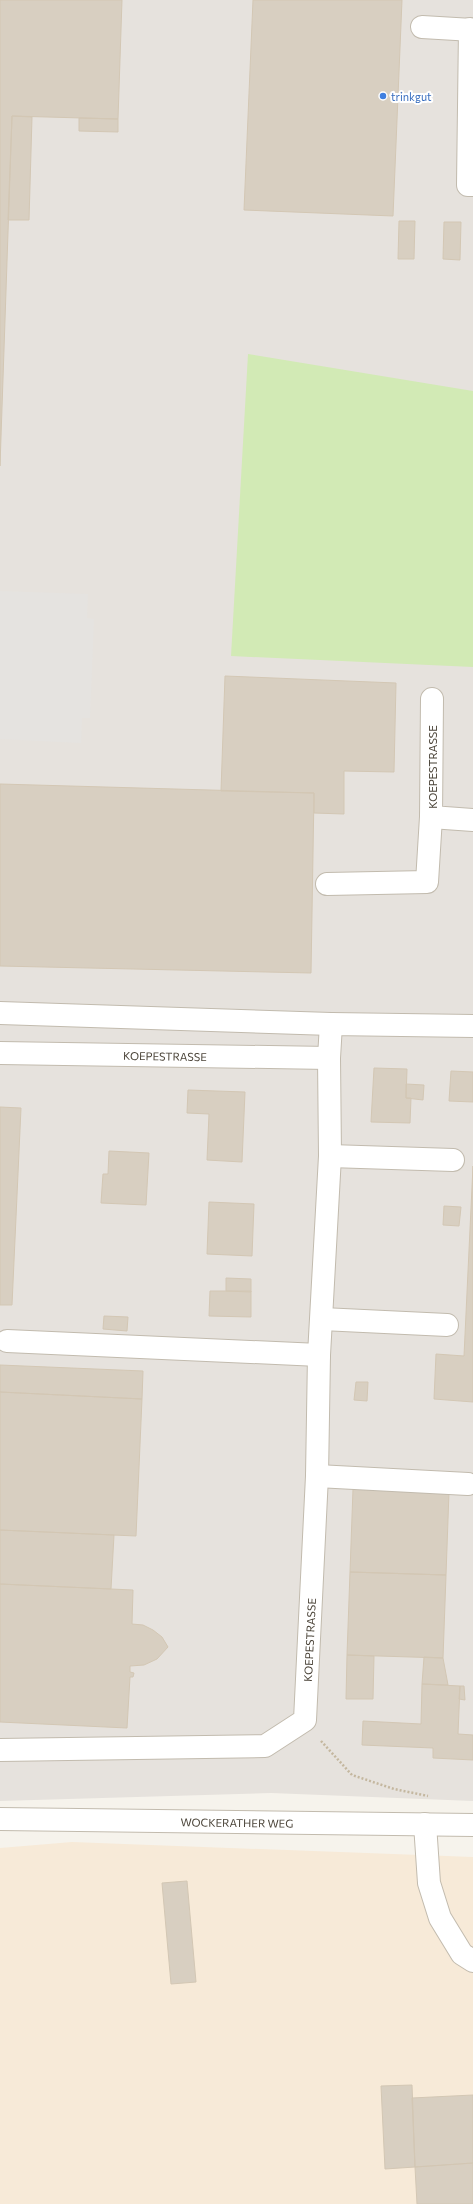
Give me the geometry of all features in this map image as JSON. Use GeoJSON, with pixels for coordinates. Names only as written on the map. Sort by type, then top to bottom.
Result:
{"type":"FeatureCollection","features":[{"type":"Feature","properties":{"kind":"street"},"geometry":{"type":"LineString","coordinates":[[422,26],[471,30],[468,185],[473,185]]}},
{"type":"Feature","properties":{"kind":"street","name":"KOEPESTRASSE"},"geometry":{"type":"LineString","coordinates":[[432,699],[431,817],[473,820]]}},
{"type":"Feature","properties":{"kind":"street"},"geometry":{"type":"LineString","coordinates":[[327,884],[427,882],[431,817]]}},
{"type":"Feature","properties":{"kind":"street"},"geometry":{"type":"LineString","coordinates":[[0,1013],[331,1024],[473,1026]]}},
{"type":"Feature","properties":{"kind":"street","name":"KOEPESTRASSE"},"geometry":{"type":"LineString","coordinates":[[305,1720],[317,1476],[319,1355],[330,1156],[329,1058],[331,1024]]}},
{"type":"Feature","properties":{"kind":"street","name":"KOEPESTRASSE"},"geometry":{"type":"LineString","coordinates":[[0,1053],[329,1058]]}},
{"type":"Feature","properties":{"kind":"street"},"geometry":{"type":"LineString","coordinates":[[330,1156],[453,1160]]}},
{"type":"Feature","properties":{"kind":"street"},"geometry":{"type":"LineString","coordinates":[[322,1319],[447,1325]]}},
{"type":"Feature","properties":{"kind":"street"},"geometry":{"type":"LineString","coordinates":[[7,1341],[319,1355]]}},
{"type":"Feature","properties":{"kind":"street"},"geometry":{"type":"LineString","coordinates":[[317,1476],[468,1484]]}},
{"type":"Feature","properties":{"kind":"street"},"geometry":{"type":"LineString","coordinates":[[0,1750],[265,1746],[305,1720]]}},
{"type":"Feature","properties":{"kind":"street","name":"WOCKERATHER WEG"},"geometry":{"type":"LineString","coordinates":[[0,1819],[473,1825]]}},
{"type":"Feature","properties":{"kind":"street"},"geometry":{"type":"LineString","coordinates":[[425,1824],[428,1883],[440,1918],[462,1954],[473,1961]]}},
{"type":"Feature","properties":{"kind":"path"},"geometry":{"type":"LineString","coordinates":[[305,1720],[327,1748],[352,1775],[394,1789],[430,1796]]}},
{"type":"Feature","properties":{"kind":"shaded area"},"geometry":{"type":"Polygon","coordinates":[[[0,0],[473,0],[473,1801],[271,1793],[0,1801],[0,0]]]}},
{"type":"Feature","properties":{"kind":"shaded area"},"geometry":{"type":"Polygon","coordinates":[[[0,591],[88,594],[87,618],[94,619],[90,718],[82,718],[81,743],[0,739],[0,591]]]}},
{"type":"Feature","properties":{"kind":"shaded area"},"geometry":{"type":"Polygon","coordinates":[[[72,1842],[473,1857],[473,2204],[0,2204],[0,1848],[72,1842]]]}},
{"type":"Feature","properties":{"kind":"green space"},"geometry":{"type":"Polygon","coordinates":[[[248,354],[473,391],[473,667],[231,656],[248,354]]]}},
{"type":"Feature","properties":{"kind":"building"},"geometry":{"type":"Polygon","coordinates":[[[0,0],[122,0],[118,119],[12,116],[0,466],[0,0]]]}},
{"type":"Feature","properties":{"kind":"building"},"geometry":{"type":"Polygon","coordinates":[[[253,0],[402,0],[393,216],[244,210],[253,0]]]}},
{"type":"Feature","properties":{"kind":"building"},"geometry":{"type":"Polygon","coordinates":[[[12,116],[32,117],[29,220],[8,220],[12,116]]]}},
{"type":"Feature","properties":{"kind":"building"},"geometry":{"type":"Polygon","coordinates":[[[79,118],[118,119],[118,132],[79,131],[79,118]]]}},
{"type":"Feature","properties":{"kind":"building"},"geometry":{"type":"Polygon","coordinates":[[[399,221],[415,221],[414,259],[398,259],[399,221]]]}},
{"type":"Feature","properties":{"kind":"building"},"geometry":{"type":"Polygon","coordinates":[[[444,222],[461,222],[460,260],[443,259],[444,222]]]}},
{"type":"Feature","properties":{"kind":"building"},"geometry":{"type":"Polygon","coordinates":[[[225,676],[396,683],[394,772],[344,771],[344,814],[314,813],[314,793],[221,791],[225,676]]]}},
{"type":"Feature","properties":{"kind":"building"},"geometry":{"type":"Polygon","coordinates":[[[0,784],[314,793],[311,973],[0,966],[0,784]]]}},
{"type":"Feature","properties":{"kind":"building"},"geometry":{"type":"Polygon","coordinates":[[[374,1068],[407,1069],[406,1098],[411,1098],[410,1123],[371,1122],[374,1068]]]}},
{"type":"Feature","properties":{"kind":"building"},"geometry":{"type":"Polygon","coordinates":[[[451,1071],[473,1072],[473,1102],[449,1101],[451,1071]]]}},
{"type":"Feature","properties":{"kind":"building"},"geometry":{"type":"Polygon","coordinates":[[[406,1084],[424,1085],[423,1100],[406,1098],[406,1084]]]}},
{"type":"Feature","properties":{"kind":"building"},"geometry":{"type":"Polygon","coordinates":[[[188,1090],[245,1092],[242,1162],[207,1160],[209,1114],[187,1113],[188,1090]]]}},
{"type":"Feature","properties":{"kind":"building"},"geometry":{"type":"Polygon","coordinates":[[[0,1107],[21,1108],[12,1305],[0,1305],[0,1107]]]}},
{"type":"Feature","properties":{"kind":"building"},"geometry":{"type":"Polygon","coordinates":[[[109,1151],[149,1153],[146,1205],[101,1203],[103,1174],[108,1174],[109,1151]]]}},
{"type":"Feature","properties":{"kind":"building"},"geometry":{"type":"Polygon","coordinates":[[[473,1166],[473,1402],[434,1399],[436,1354],[464,1356],[473,1166]]]}},
{"type":"Feature","properties":{"kind":"building"},"geometry":{"type":"Polygon","coordinates":[[[209,1202],[254,1204],[252,1256],[207,1254],[209,1202]]]}},
{"type":"Feature","properties":{"kind":"building"},"geometry":{"type":"Polygon","coordinates":[[[444,1206],[461,1207],[459,1226],[443,1225],[444,1206]]]}},
{"type":"Feature","properties":{"kind":"building"},"geometry":{"type":"Polygon","coordinates":[[[226,1278],[251,1279],[251,1292],[226,1291],[226,1278]]]}},
{"type":"Feature","properties":{"kind":"building"},"geometry":{"type":"Polygon","coordinates":[[[210,1291],[251,1291],[251,1317],[209,1316],[210,1291]]]}},
{"type":"Feature","properties":{"kind":"building"},"geometry":{"type":"Polygon","coordinates":[[[104,1316],[128,1317],[127,1331],[103,1329],[104,1316]]]}},
{"type":"Feature","properties":{"kind":"building"},"geometry":{"type":"Polygon","coordinates":[[[0,1365],[143,1371],[142,1399],[0,1392],[0,1365]]]}},
{"type":"Feature","properties":{"kind":"building"},"geometry":{"type":"Polygon","coordinates":[[[356,1382],[368,1382],[367,1401],[354,1400],[356,1382]]]}},
{"type":"Feature","properties":{"kind":"building"},"geometry":{"type":"Polygon","coordinates":[[[0,1392],[142,1399],[136,1536],[0,1530],[0,1392]]]}},
{"type":"Feature","properties":{"kind":"building"},"geometry":{"type":"Polygon","coordinates":[[[353,1489],[449,1492],[446,1575],[350,1572],[353,1489]]]}},
{"type":"Feature","properties":{"kind":"building"},"geometry":{"type":"Polygon","coordinates":[[[0,1530],[114,1535],[111,1589],[0,1584],[0,1530]]]}},
{"type":"Feature","properties":{"kind":"building"},"geometry":{"type":"Polygon","coordinates":[[[350,1572],[446,1575],[443,1658],[347,1655],[350,1572]]]}},
{"type":"Feature","properties":{"kind":"building"},"geometry":{"type":"Polygon","coordinates":[[[0,1584],[133,1590],[132,1624],[143,1625],[153,1630],[162,1637],[168,1647],[157,1659],[144,1665],[130,1666],[130,1672],[134,1673],[133,1677],[130,1677],[127,1728],[0,1722],[0,1584]]]}},
{"type":"Feature","properties":{"kind":"building"},"geometry":{"type":"Polygon","coordinates":[[[347,1655],[374,1656],[373,1699],[346,1699],[347,1655]]]}},
{"type":"Feature","properties":{"kind":"building"},"geometry":{"type":"Polygon","coordinates":[[[424,1657],[443,1658],[448,1685],[422,1684],[424,1657]]]}},
{"type":"Feature","properties":{"kind":"building"},"geometry":{"type":"Polygon","coordinates":[[[422,1684],[460,1686],[458,1734],[473,1735],[473,1760],[433,1758],[433,1748],[362,1745],[363,1721],[421,1724],[422,1684]]]}},
{"type":"Feature","properties":{"kind":"building"},"geometry":{"type":"Polygon","coordinates":[[[460,1686],[464,1686],[465,1700],[459,1699],[460,1686]]]}},
{"type":"Feature","properties":{"kind":"building"},"geometry":{"type":"Polygon","coordinates":[[[187,1881],[196,1982],[171,1984],[162,1883],[187,1881]]]}},
{"type":"Feature","properties":{"kind":"building"},"geometry":{"type":"Polygon","coordinates":[[[412,2085],[415,2167],[385,2169],[381,2086],[412,2085]]]}},
{"type":"Feature","properties":{"kind":"building"},"geometry":{"type":"Polygon","coordinates":[[[473,2095],[473,2163],[415,2167],[412,2098],[473,2095]]]}},
{"type":"Feature","properties":{"kind":"building"},"geometry":{"type":"Polygon","coordinates":[[[473,2163],[473,2204],[417,2204],[415,2167],[473,2163]]]}},
{"type":"Feature","properties":{"kind":"place","name":"trinkgut"},"geometry":{"type":"Point","coordinates":[383,96]}}]}
